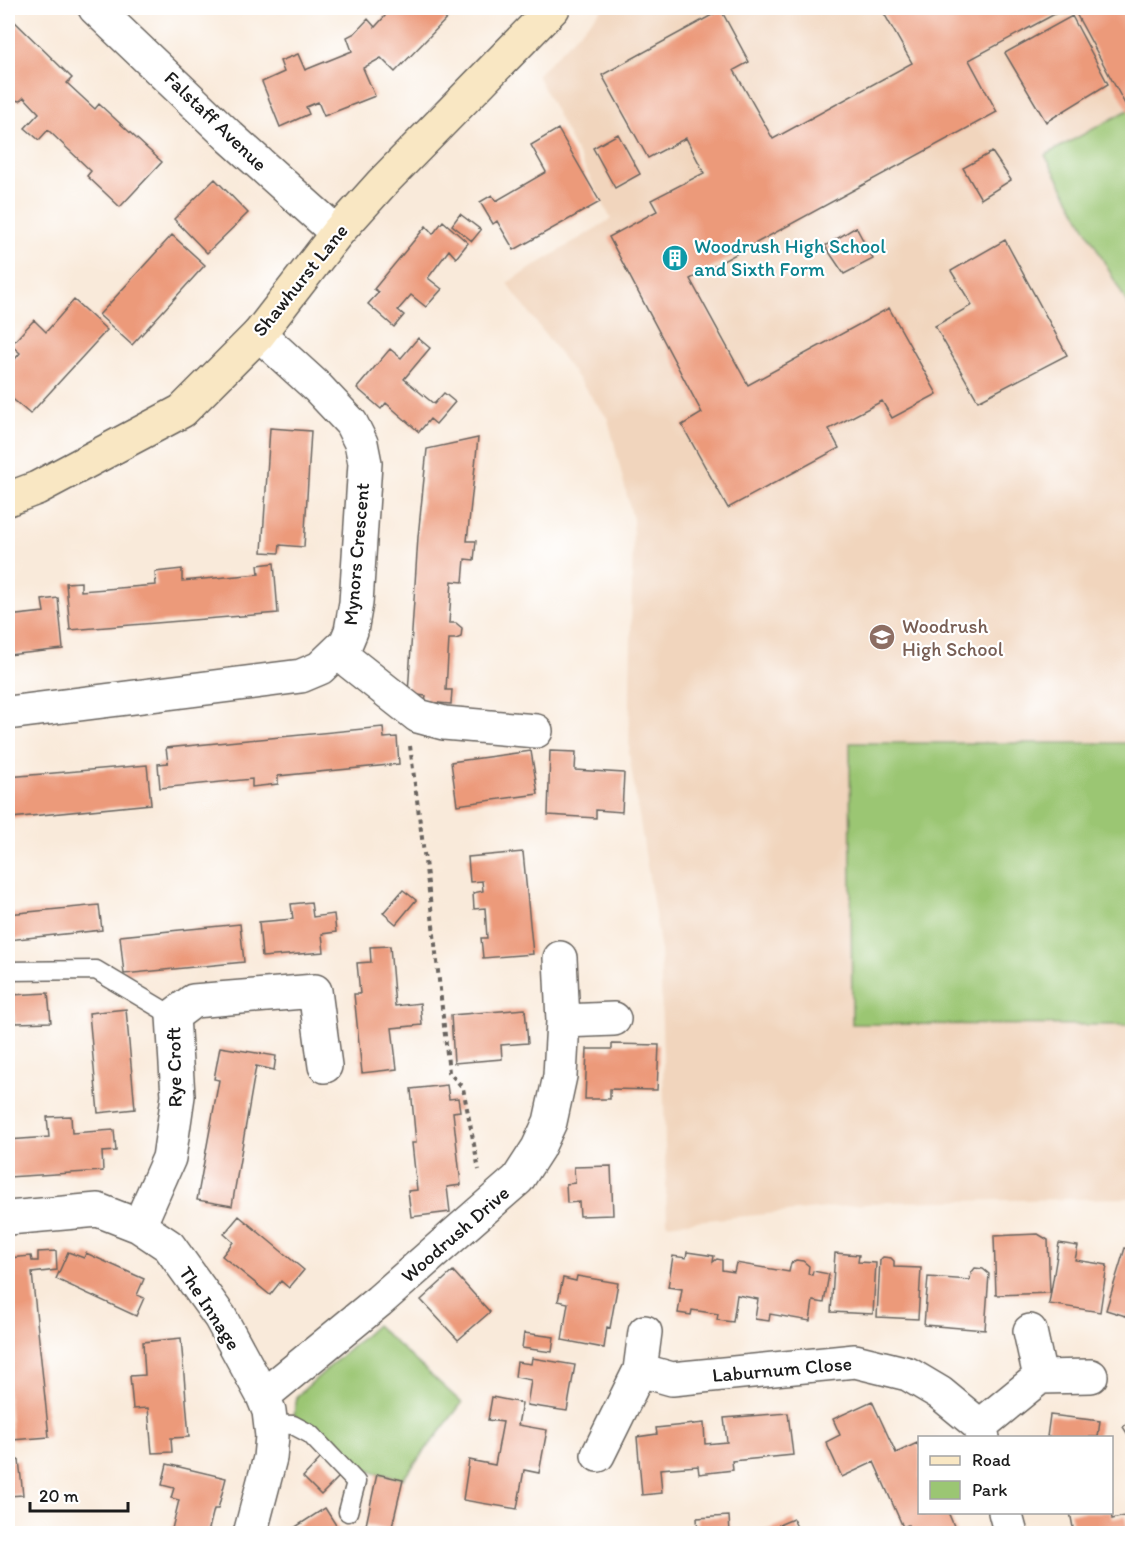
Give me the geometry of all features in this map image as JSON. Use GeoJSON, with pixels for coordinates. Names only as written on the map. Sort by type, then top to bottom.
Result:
{"type":"FeatureCollection","features":[{"type":"Feature","properties":{"kind":"street","name":"Falstaff Avenue"},"geometry":{"type":"LineString","coordinates":[[95,8],[230,137],[337,233]]}},
{"type":"Feature","properties":{"kind":"street","name":"Shawhurst Lane"},"geometry":{"type":"LineString","coordinates":[[8,499],[37,488],[182,411],[259,334],[337,233],[382,183],[553,8]]}},
{"type":"Feature","properties":{"kind":"street","name":"Mynors Crescent"},"geometry":{"type":"LineString","coordinates":[[8,713],[302,676],[320,668],[346,643],[351,631],[356,603],[365,463],[361,443],[351,423],[317,387],[259,334]]}},
{"type":"Feature","properties":{"kind":"street"},"geometry":{"type":"LineString","coordinates":[[338,652],[418,716],[444,723],[536,731]]}},
{"type":"Feature","properties":{"kind":"street","name":"Woodrush Drive"},"geometry":{"type":"LineString","coordinates":[[267,1410],[379,1301],[518,1179],[538,1148],[550,1122],[560,1076],[563,1021],[560,958]]}},
{"type":"Feature","properties":{"kind":"street","name":"Rye Croft"},"geometry":{"type":"LineString","coordinates":[[139,1226],[170,1158],[178,1096],[173,1016],[194,1000],[315,991],[325,1066]]}},
{"type":"Feature","properties":{"kind":"street"},"geometry":{"type":"LineString","coordinates":[[563,1021],[614,1019]]}},
{"type":"Feature","properties":{"kind":"street","name":"The Innage"},"geometry":{"type":"LineString","coordinates":[[8,1218],[98,1210],[139,1226],[168,1246],[220,1317],[267,1410],[270,1458],[250,1533]]}},
{"type":"Feature","properties":{"kind":"street"},"geometry":{"type":"LineString","coordinates":[[1030,1331],[1040,1377],[1091,1376]]}},
{"type":"Feature","properties":{"kind":"street"},"geometry":{"type":"LineString","coordinates":[[598,1455],[640,1370],[645,1332]]}},
{"type":"Feature","properties":{"kind":"street","name":"Laburnum Close"},"geometry":{"type":"LineString","coordinates":[[640,1370],[672,1379],[855,1361],[908,1374],[940,1393],[981,1432],[1040,1377]]}},
{"type":"Feature","properties":{"kind":"street"},"geometry":{"type":"LineString","coordinates":[[1006,1514],[1011,1533]]}},
{"type":"Feature","properties":{"kind":"lane"},"geometry":{"type":"LineString","coordinates":[[8,971],[96,970],[173,1016]]}},
{"type":"Feature","properties":{"kind":"lane"},"geometry":{"type":"LineString","coordinates":[[267,1410],[310,1434],[356,1482],[348,1512]]}},
{"type":"Feature","properties":{"kind":"path"},"geometry":{"type":"LineString","coordinates":[[410,744],[449,1072],[463,1088],[486,1207]]}},
{"type":"Feature","properties":{"kind":"shaded area","name":"Woodrush High School"},"geometry":{"type":"Polygon","coordinates":[[[603,8],[1132,8],[1132,1198],[885,1202],[667,1224],[660,945],[629,754],[633,520],[608,419],[507,283],[611,219],[537,75],[603,8]]]}},
{"type":"Feature","properties":{"kind":"green space"},"geometry":{"type":"Polygon","coordinates":[[[1132,108],[1132,312],[1045,155],[1132,108]]]}},
{"type":"Feature","properties":{"kind":"green space"},"geometry":{"type":"Polygon","coordinates":[[[850,743],[1132,743],[1132,1025],[852,1024],[850,743]]]}},
{"type":"Feature","properties":{"kind":"green space"},"geometry":{"type":"Polygon","coordinates":[[[376,1325],[462,1403],[403,1479],[352,1467],[294,1416],[297,1396],[376,1325]]]}},
{"type":"Feature","properties":{"kind":"building"},"geometry":{"type":"Polygon","coordinates":[[[376,8],[457,8],[395,72],[381,58],[363,68],[375,96],[324,116],[318,102],[306,107],[309,114],[280,127],[262,82],[284,72],[280,61],[298,54],[305,70],[352,51],[347,37],[355,33],[368,19],[375,27],[385,16],[376,8]]]}},
{"type":"Feature","properties":{"kind":"building","name":"Woodrush High School and Sixth Form"},"geometry":{"type":"Polygon","coordinates":[[[881,8],[1066,8],[969,60],[997,112],[690,279],[748,385],[889,308],[937,394],[892,418],[882,401],[829,429],[839,448],[728,508],[682,425],[702,413],[609,237],[657,211],[651,200],[704,173],[686,138],[648,158],[602,75],[721,10],[749,62],[734,70],[773,139],[912,63],[881,8]]]}},
{"type":"Feature","properties":{"kind":"building"},"geometry":{"type":"Polygon","coordinates":[[[1073,8],[1132,8],[1132,117],[1073,8]]]}},
{"type":"Feature","properties":{"kind":"building"},"geometry":{"type":"Polygon","coordinates":[[[8,15],[72,78],[67,83],[95,109],[99,104],[162,162],[120,207],[87,176],[91,171],[48,130],[39,140],[25,128],[39,113],[24,97],[20,101],[14,100],[8,94],[8,15]]]}},
{"type":"Feature","properties":{"kind":"building"},"geometry":{"type":"Polygon","coordinates":[[[1072,16],[1108,84],[1046,122],[1005,53],[1072,16]]]}},
{"type":"Feature","properties":{"kind":"building"},"geometry":{"type":"Polygon","coordinates":[[[558,129],[600,202],[514,250],[497,221],[493,224],[480,202],[492,195],[496,201],[546,172],[531,145],[558,129]]]}},
{"type":"Feature","properties":{"kind":"building"},"geometry":{"type":"Polygon","coordinates":[[[618,134],[640,174],[615,188],[593,148],[618,134]]]}},
{"type":"Feature","properties":{"kind":"building"},"geometry":{"type":"Polygon","coordinates":[[[992,152],[1011,180],[981,199],[963,168],[992,152]]]}},
{"type":"Feature","properties":{"kind":"building"},"geometry":{"type":"Polygon","coordinates":[[[215,179],[248,213],[207,253],[174,219],[215,179]]]}},
{"type":"Feature","properties":{"kind":"building"},"geometry":{"type":"Polygon","coordinates":[[[460,214],[481,230],[472,241],[452,225],[460,214]]]}},
{"type":"Feature","properties":{"kind":"building"},"geometry":{"type":"Polygon","coordinates":[[[443,221],[468,243],[456,258],[449,250],[428,278],[442,289],[426,307],[411,295],[398,310],[404,315],[394,327],[368,304],[379,292],[374,289],[426,226],[433,234],[443,221]]]}},
{"type":"Feature","properties":{"kind":"building"},"geometry":{"type":"Polygon","coordinates":[[[856,227],[873,259],[844,274],[825,246],[856,227]]]}},
{"type":"Feature","properties":{"kind":"building"},"geometry":{"type":"Polygon","coordinates":[[[172,235],[205,265],[132,345],[99,315],[172,235]]]}},
{"type":"Feature","properties":{"kind":"building"},"geometry":{"type":"Polygon","coordinates":[[[1005,240],[1067,355],[978,401],[935,326],[972,305],[951,271],[1005,240]]]}},
{"type":"Feature","properties":{"kind":"building"},"geometry":{"type":"Polygon","coordinates":[[[74,300],[107,330],[30,414],[8,395],[8,351],[15,359],[20,353],[11,345],[34,320],[46,332],[74,300]]]}},
{"type":"Feature","properties":{"kind":"building"},"geometry":{"type":"Polygon","coordinates":[[[418,338],[430,348],[404,379],[434,404],[444,393],[455,402],[436,424],[430,419],[419,432],[386,403],[381,409],[357,388],[390,349],[401,358],[418,338]]]}},
{"type":"Feature","properties":{"kind":"building"},"geometry":{"type":"Polygon","coordinates":[[[270,428],[311,431],[304,547],[280,545],[279,553],[262,552],[270,428]]]}},
{"type":"Feature","properties":{"kind":"building"},"geometry":{"type":"Polygon","coordinates":[[[478,438],[467,541],[476,541],[474,560],[465,559],[463,582],[452,581],[449,623],[456,623],[462,628],[461,637],[449,639],[446,690],[452,690],[451,704],[425,702],[426,696],[408,694],[418,537],[427,449],[478,438]]]}},
{"type":"Feature","properties":{"kind":"building"},"geometry":{"type":"Polygon","coordinates":[[[274,563],[278,613],[70,630],[66,583],[81,582],[81,591],[156,585],[155,572],[182,569],[182,581],[259,574],[258,565],[274,563]]]}},
{"type":"Feature","properties":{"kind":"building"},"geometry":{"type":"Polygon","coordinates":[[[58,598],[63,649],[8,655],[8,616],[44,612],[42,600],[58,598]]]}},
{"type":"Feature","properties":{"kind":"building"},"geometry":{"type":"Polygon","coordinates":[[[383,727],[384,738],[397,737],[399,764],[278,776],[278,784],[252,787],[252,779],[160,788],[158,764],[168,763],[166,748],[383,727]]]}},
{"type":"Feature","properties":{"kind":"building"},"geometry":{"type":"Polygon","coordinates":[[[531,751],[538,794],[457,805],[451,762],[531,751]]]}},
{"type":"Feature","properties":{"kind":"building"},"geometry":{"type":"Polygon","coordinates":[[[550,751],[576,752],[575,770],[624,773],[622,812],[596,810],[596,818],[548,815],[550,751]]]}},
{"type":"Feature","properties":{"kind":"building"},"geometry":{"type":"Polygon","coordinates":[[[147,765],[151,804],[11,818],[12,827],[8,832],[8,777],[147,765]]]}},
{"type":"Feature","properties":{"kind":"building"},"geometry":{"type":"Polygon","coordinates":[[[523,852],[533,954],[483,958],[481,938],[487,938],[485,908],[474,909],[473,893],[483,891],[482,881],[470,882],[468,857],[523,852]]]}},
{"type":"Feature","properties":{"kind":"building"},"geometry":{"type":"Polygon","coordinates":[[[403,890],[416,900],[396,924],[383,913],[403,890]]]}},
{"type":"Feature","properties":{"kind":"building"},"geometry":{"type":"Polygon","coordinates":[[[311,902],[313,917],[334,914],[336,932],[322,934],[324,952],[262,957],[259,922],[293,919],[291,904],[311,902]]]}},
{"type":"Feature","properties":{"kind":"building"},"geometry":{"type":"Polygon","coordinates":[[[99,905],[102,930],[8,940],[8,914],[99,905]]]}},
{"type":"Feature","properties":{"kind":"building"},"geometry":{"type":"Polygon","coordinates":[[[240,924],[244,962],[124,974],[120,936],[240,924]]]}},
{"type":"Feature","properties":{"kind":"building"},"geometry":{"type":"Polygon","coordinates":[[[390,946],[395,1006],[420,1003],[422,1025],[392,1028],[397,1069],[362,1073],[354,994],[360,994],[357,963],[371,962],[370,947],[390,946]]]}},
{"type":"Feature","properties":{"kind":"building"},"geometry":{"type":"Polygon","coordinates":[[[48,993],[51,1022],[15,1023],[11,995],[48,993]]]}},
{"type":"Feature","properties":{"kind":"building"},"geometry":{"type":"Polygon","coordinates":[[[126,1009],[135,1109],[98,1113],[89,1013],[126,1009]]]}},
{"type":"Feature","properties":{"kind":"building"},"geometry":{"type":"Polygon","coordinates":[[[525,1009],[528,1043],[501,1045],[502,1059],[454,1063],[451,1015],[525,1009]]]}},
{"type":"Feature","properties":{"kind":"building"},"geometry":{"type":"Polygon","coordinates":[[[612,1044],[659,1045],[657,1090],[610,1089],[610,1099],[585,1099],[587,1049],[612,1049],[612,1044]]]}},
{"type":"Feature","properties":{"kind":"building"},"geometry":{"type":"Polygon","coordinates":[[[220,1047],[276,1056],[274,1070],[256,1066],[232,1206],[197,1200],[219,1080],[214,1079],[220,1047]]]}},
{"type":"Feature","properties":{"kind":"building"},"geometry":{"type":"Polygon","coordinates":[[[447,1085],[449,1099],[458,1098],[460,1111],[453,1112],[461,1185],[447,1187],[450,1212],[411,1217],[408,1191],[417,1190],[412,1143],[416,1143],[411,1089],[447,1085]]]}},
{"type":"Feature","properties":{"kind":"building"},"geometry":{"type":"Polygon","coordinates":[[[71,1116],[72,1133],[114,1130],[116,1151],[102,1152],[103,1171],[8,1177],[8,1140],[49,1137],[47,1117],[71,1116]]]}},
{"type":"Feature","properties":{"kind":"building"},"geometry":{"type":"Polygon","coordinates":[[[611,1166],[613,1215],[580,1216],[579,1202],[567,1203],[566,1184],[575,1183],[574,1167],[611,1166]]]}},
{"type":"Feature","properties":{"kind":"building"},"geometry":{"type":"Polygon","coordinates":[[[239,1216],[304,1270],[289,1288],[281,1281],[270,1295],[222,1256],[233,1242],[224,1234],[239,1216]]]}},
{"type":"Feature","properties":{"kind":"building"},"geometry":{"type":"Polygon","coordinates":[[[1038,1234],[1048,1240],[1050,1293],[996,1295],[994,1236],[1038,1234]]]}},
{"type":"Feature","properties":{"kind":"building"},"geometry":{"type":"Polygon","coordinates":[[[1059,1243],[1078,1246],[1075,1260],[1107,1265],[1100,1312],[1049,1304],[1059,1243]]]}},
{"type":"Feature","properties":{"kind":"building"},"geometry":{"type":"Polygon","coordinates":[[[1125,1248],[1132,1250],[1132,1318],[1106,1310],[1125,1248]]]}},
{"type":"Feature","properties":{"kind":"building"},"geometry":{"type":"Polygon","coordinates":[[[56,1251],[57,1270],[32,1273],[49,1437],[12,1440],[8,1393],[8,1258],[31,1256],[32,1261],[38,1261],[38,1252],[56,1251]]]}},
{"type":"Feature","properties":{"kind":"building"},"geometry":{"type":"Polygon","coordinates":[[[68,1252],[84,1258],[86,1253],[144,1279],[137,1295],[144,1298],[136,1316],[56,1279],[68,1252]]]}},
{"type":"Feature","properties":{"kind":"building"},"geometry":{"type":"Polygon","coordinates":[[[687,1252],[714,1256],[713,1262],[717,1259],[722,1260],[722,1270],[734,1272],[736,1263],[789,1272],[791,1263],[796,1260],[803,1261],[809,1266],[808,1274],[812,1275],[813,1271],[829,1274],[824,1303],[813,1301],[810,1321],[770,1314],[769,1321],[755,1319],[758,1299],[737,1295],[733,1322],[717,1320],[718,1314],[692,1310],[691,1315],[678,1313],[682,1289],[668,1287],[673,1256],[686,1258],[687,1252]]]}},
{"type":"Feature","properties":{"kind":"building"},"geometry":{"type":"Polygon","coordinates":[[[835,1253],[859,1255],[858,1262],[876,1263],[873,1314],[831,1312],[835,1253]]]}},
{"type":"Feature","properties":{"kind":"building"},"geometry":{"type":"Polygon","coordinates":[[[883,1257],[891,1258],[894,1261],[894,1267],[921,1268],[918,1319],[877,1317],[880,1260],[883,1257]]]}},
{"type":"Feature","properties":{"kind":"building"},"geometry":{"type":"Polygon","coordinates":[[[975,1268],[983,1269],[989,1274],[985,1330],[924,1325],[928,1277],[970,1280],[975,1268]]]}},
{"type":"Feature","properties":{"kind":"building"},"geometry":{"type":"Polygon","coordinates":[[[453,1271],[490,1312],[458,1340],[421,1300],[453,1271]]]}},
{"type":"Feature","properties":{"kind":"building"},"geometry":{"type":"Polygon","coordinates":[[[577,1276],[618,1283],[604,1348],[562,1340],[568,1303],[558,1301],[563,1278],[576,1281],[577,1276]]]}},
{"type":"Feature","properties":{"kind":"building"},"geometry":{"type":"Polygon","coordinates":[[[524,1333],[554,1337],[552,1352],[522,1348],[524,1333]]]}},
{"type":"Feature","properties":{"kind":"building"},"geometry":{"type":"Polygon","coordinates":[[[181,1338],[189,1437],[171,1438],[172,1452],[152,1453],[148,1408],[133,1409],[130,1376],[145,1375],[143,1342],[181,1338]]]}},
{"type":"Feature","properties":{"kind":"building"},"geometry":{"type":"Polygon","coordinates":[[[532,1358],[575,1365],[567,1411],[527,1405],[531,1380],[515,1377],[517,1362],[531,1364],[532,1358]]]}},
{"type":"Feature","properties":{"kind":"building"},"geometry":{"type":"Polygon","coordinates":[[[492,1397],[522,1403],[518,1425],[547,1430],[539,1473],[524,1470],[517,1509],[463,1500],[469,1460],[495,1465],[503,1422],[488,1420],[492,1397]]]}},
{"type":"Feature","properties":{"kind":"building"},"geometry":{"type":"Polygon","coordinates":[[[872,1401],[896,1453],[917,1443],[918,1445],[918,1514],[949,1514],[957,1533],[912,1533],[908,1525],[903,1527],[874,1462],[842,1477],[826,1442],[840,1435],[833,1419],[872,1401]]]}},
{"type":"Feature","properties":{"kind":"building"},"geometry":{"type":"Polygon","coordinates":[[[788,1413],[793,1455],[732,1461],[733,1470],[699,1474],[698,1466],[660,1469],[662,1493],[642,1495],[637,1437],[657,1434],[656,1428],[704,1423],[705,1444],[727,1442],[724,1418],[788,1413]]]}},
{"type":"Feature","properties":{"kind":"building"},"geometry":{"type":"Polygon","coordinates":[[[1050,1415],[1100,1421],[1098,1436],[1047,1436],[1050,1415]]]}},
{"type":"Feature","properties":{"kind":"building"},"geometry":{"type":"Polygon","coordinates":[[[1132,1420],[1132,1441],[1123,1427],[1132,1420]]]}},
{"type":"Feature","properties":{"kind":"building"},"geometry":{"type":"Polygon","coordinates":[[[321,1458],[340,1476],[321,1495],[303,1477],[321,1458]]]}},
{"type":"Feature","properties":{"kind":"building"},"geometry":{"type":"Polygon","coordinates":[[[19,1460],[23,1495],[8,1496],[8,1461],[19,1460]]]}},
{"type":"Feature","properties":{"kind":"building"},"geometry":{"type":"Polygon","coordinates":[[[167,1464],[226,1478],[218,1509],[214,1509],[208,1533],[171,1533],[179,1500],[171,1498],[174,1488],[162,1485],[167,1464]]]}},
{"type":"Feature","properties":{"kind":"building"},"geometry":{"type":"Polygon","coordinates":[[[377,1474],[403,1480],[391,1531],[366,1525],[377,1474]]]}},
{"type":"Feature","properties":{"kind":"building"},"geometry":{"type":"Polygon","coordinates":[[[325,1508],[341,1533],[298,1533],[294,1528],[325,1508]]]}},
{"type":"Feature","properties":{"kind":"building"},"geometry":{"type":"Polygon","coordinates":[[[1070,1514],[1111,1514],[1112,1519],[1125,1516],[1129,1533],[1074,1533],[1070,1514]]]}},
{"type":"Feature","properties":{"kind":"building"},"geometry":{"type":"Polygon","coordinates":[[[729,1516],[730,1533],[698,1533],[697,1518],[729,1516]]]}},
{"type":"Feature","properties":{"kind":"building"},"geometry":{"type":"Polygon","coordinates":[[[793,1519],[800,1533],[760,1533],[793,1519]]]}},
{"type":"Feature","properties":{"kind":"place","name":"Woodrush High School and Sixth Form"},"geometry":{"type":"Point","coordinates":[675,258]}},
{"type":"Feature","properties":{"kind":"place","name":"Woodrush High School"},"geometry":{"type":"Point","coordinates":[882,637]}}]}
